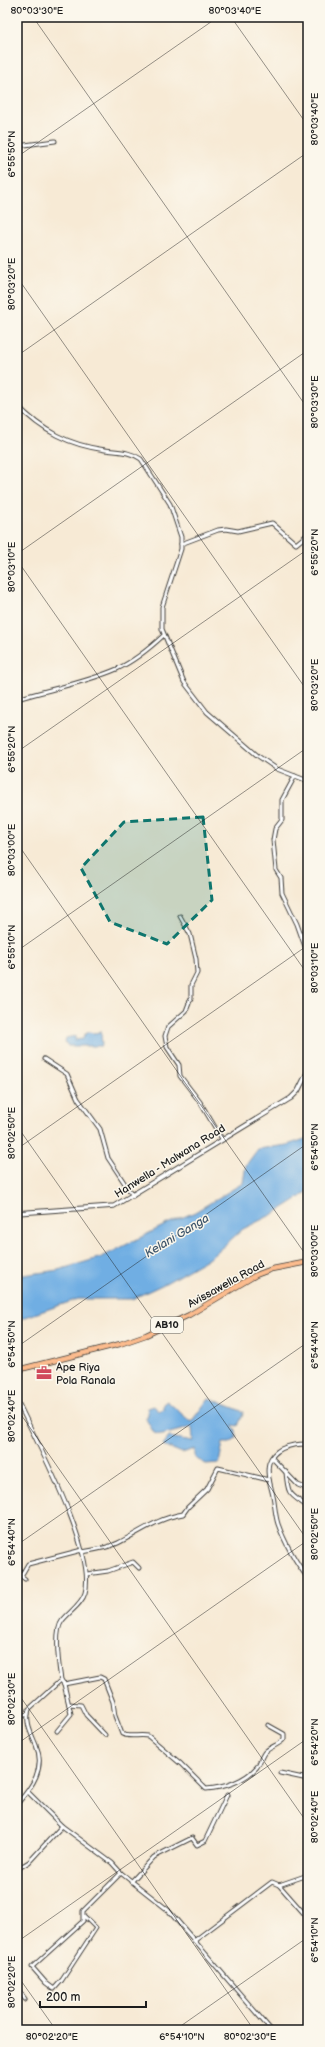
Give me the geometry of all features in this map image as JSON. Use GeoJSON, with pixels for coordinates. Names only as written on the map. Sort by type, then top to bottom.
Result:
{"type":"FeatureCollection","features":[{"type":"Feature","properties":{"kind":"main road","name":"Avissawella Road"},"geometry":{"type":"LineString","coordinates":[[17,1370],[120,1344],[146,1335],[189,1314],[256,1275],[272,1269],[308,1262]]}},
{"type":"Feature","properties":{"kind":"street"},"geometry":{"type":"LineString","coordinates":[[17,146],[55,141]]}},
{"type":"Feature","properties":{"kind":"street"},"geometry":{"type":"LineString","coordinates":[[17,405],[28,416],[63,440],[105,450],[125,451],[141,459],[170,504],[181,537],[176,568],[162,607],[162,628],[184,682],[208,712],[258,756],[277,769],[308,781]]}},
{"type":"Feature","properties":{"kind":"street"},"geometry":{"type":"LineString","coordinates":[[181,544],[218,530],[226,529],[238,531],[272,523],[296,544],[308,534]]}},
{"type":"Feature","properties":{"kind":"street"},"geometry":{"type":"LineString","coordinates":[[17,699],[61,688],[117,669],[144,652],[164,635]]}},
{"type":"Feature","properties":{"kind":"street"},"geometry":{"type":"LineString","coordinates":[[295,776],[282,800],[282,820],[275,829],[273,840],[276,870],[281,878],[282,893],[297,924],[308,955]]}},
{"type":"Feature","properties":{"kind":"street"},"geometry":{"type":"LineString","coordinates":[[180,916],[190,934],[196,959],[197,973],[191,985],[191,998],[186,1011],[168,1027],[165,1036],[167,1047],[179,1065],[180,1076],[200,1102],[222,1139]]}},
{"type":"Feature","properties":{"kind":"street"},"geometry":{"type":"LineString","coordinates":[[44,1059],[67,1074],[78,1099],[100,1129],[108,1158],[132,1196]]}},
{"type":"Feature","properties":{"kind":"street","name":"Hanwella - Malwana Road"},"geometry":{"type":"LineString","coordinates":[[17,1213],[114,1206],[291,1098],[298,1091],[308,1071]]}},
{"type":"Feature","properties":{"kind":"street"},"geometry":{"type":"LineString","coordinates":[[17,1400],[66,1506],[82,1551],[87,1574],[85,1593],[82,1600],[60,1624],[58,1659],[60,1680],[64,1684],[70,1704],[71,1714],[57,1731]]}},
{"type":"Feature","properties":{"kind":"street"},"geometry":{"type":"LineString","coordinates":[[308,1444],[296,1444],[283,1448],[274,1454],[269,1463],[270,1480],[278,1523],[284,1538],[308,1578]]}},
{"type":"Feature","properties":{"kind":"street"},"geometry":{"type":"LineString","coordinates":[[272,1458],[298,1485],[308,1489]]}},
{"type":"Feature","properties":{"kind":"street"},"geometry":{"type":"LineString","coordinates":[[25,1579],[21,1576],[28,1564],[117,1544],[148,1526],[170,1516],[183,1514],[188,1507],[208,1489],[218,1468],[270,1480]]}},
{"type":"Feature","properties":{"kind":"street"},"geometry":{"type":"LineString","coordinates":[[286,1472],[286,1484],[288,1490],[308,1507]]}},
{"type":"Feature","properties":{"kind":"street"},"geometry":{"type":"LineString","coordinates":[[87,1574],[108,1571],[133,1562],[139,1568]]}},
{"type":"Feature","properties":{"kind":"street"},"geometry":{"type":"LineString","coordinates":[[64,1684],[100,1676],[104,1679],[113,1702],[115,1716],[122,1734],[127,1737],[142,1734],[148,1736],[181,1764],[206,1789],[221,1788],[240,1780],[259,1765],[266,1751],[281,1743],[284,1739],[284,1734],[273,1726],[268,1725]]}},
{"type":"Feature","properties":{"kind":"street"},"geometry":{"type":"LineString","coordinates":[[17,1804],[28,1792],[40,1763],[29,1729],[28,1714],[34,1704],[60,1680]]}},
{"type":"Feature","properties":{"kind":"street"},"geometry":{"type":"LineString","coordinates":[[70,1704],[81,1705],[86,1715],[106,1735]]}},
{"type":"Feature","properties":{"kind":"street"},"geometry":{"type":"LineString","coordinates":[[17,1717],[28,1714]]}},
{"type":"Feature","properties":{"kind":"street"},"geometry":{"type":"LineString","coordinates":[[280,1773],[308,1779]]}},
{"type":"Feature","properties":{"kind":"street"},"geometry":{"type":"LineString","coordinates":[[28,1792],[62,1826],[112,1863],[131,1882],[168,1910],[271,2030]]}},
{"type":"Feature","properties":{"kind":"street"},"geometry":{"type":"LineString","coordinates":[[131,1882],[154,1858],[192,1838],[196,1845],[205,1841],[227,1795]]}},
{"type":"Feature","properties":{"kind":"street"},"geometry":{"type":"LineString","coordinates":[[17,1869],[29,1862],[62,1826]]}},
{"type":"Feature","properties":{"kind":"street"},"geometry":{"type":"LineString","coordinates":[[84,1916],[96,1928],[62,1980],[54,1989],[46,1984],[32,1967],[83,1921],[83,1911],[121,1873]]}},
{"type":"Feature","properties":{"kind":"street"},"geometry":{"type":"LineString","coordinates":[[279,1885],[308,1875]]}},
{"type":"Feature","properties":{"kind":"street"},"geometry":{"type":"LineString","coordinates":[[194,1941],[272,1882],[279,1885],[308,1918]]}},
{"type":"Feature","properties":{"kind":"street"},"geometry":{"type":"LineString","coordinates":[[17,1988],[25,1999]]}},
{"type":"Feature","properties":{"kind":"highlighted area"},"geometry":{"type":"Polygon","coordinates":[[[203,817],[212,900],[167,944],[110,922],[81,868],[124,822],[203,817]]]}},
{"type":"Feature","properties":{"kind":"water"},"geometry":{"type":"Polygon","coordinates":[[[89,1032],[101,1032],[102,1046],[68,1046],[65,1042],[66,1038],[75,1036],[75,1040],[83,1039],[84,1035],[89,1032]]]}},
{"type":"Feature","properties":{"kind":"water","name":"Kelani Ganga"},"geometry":{"type":"Polygon","coordinates":[[[308,1138],[308,1191],[273,1214],[243,1229],[211,1257],[164,1284],[132,1299],[78,1299],[17,1320],[17,1276],[58,1270],[102,1257],[167,1224],[195,1212],[243,1183],[246,1165],[258,1149],[287,1145],[308,1138]]]}},
{"type":"Feature","properties":{"kind":"water"},"geometry":{"type":"Polygon","coordinates":[[[209,1398],[244,1412],[238,1426],[232,1425],[236,1430],[236,1439],[230,1443],[223,1443],[219,1463],[206,1464],[195,1458],[195,1449],[182,1453],[163,1445],[169,1437],[193,1441],[192,1427],[162,1435],[154,1433],[146,1419],[148,1408],[154,1406],[159,1411],[163,1409],[163,1404],[167,1401],[191,1422],[209,1398]]]}},
{"type":"Feature","properties":{"kind":"place","name":"Ape Riya Pola Ranala"},"geometry":{"type":"Point","coordinates":[44,1373]}}]}
